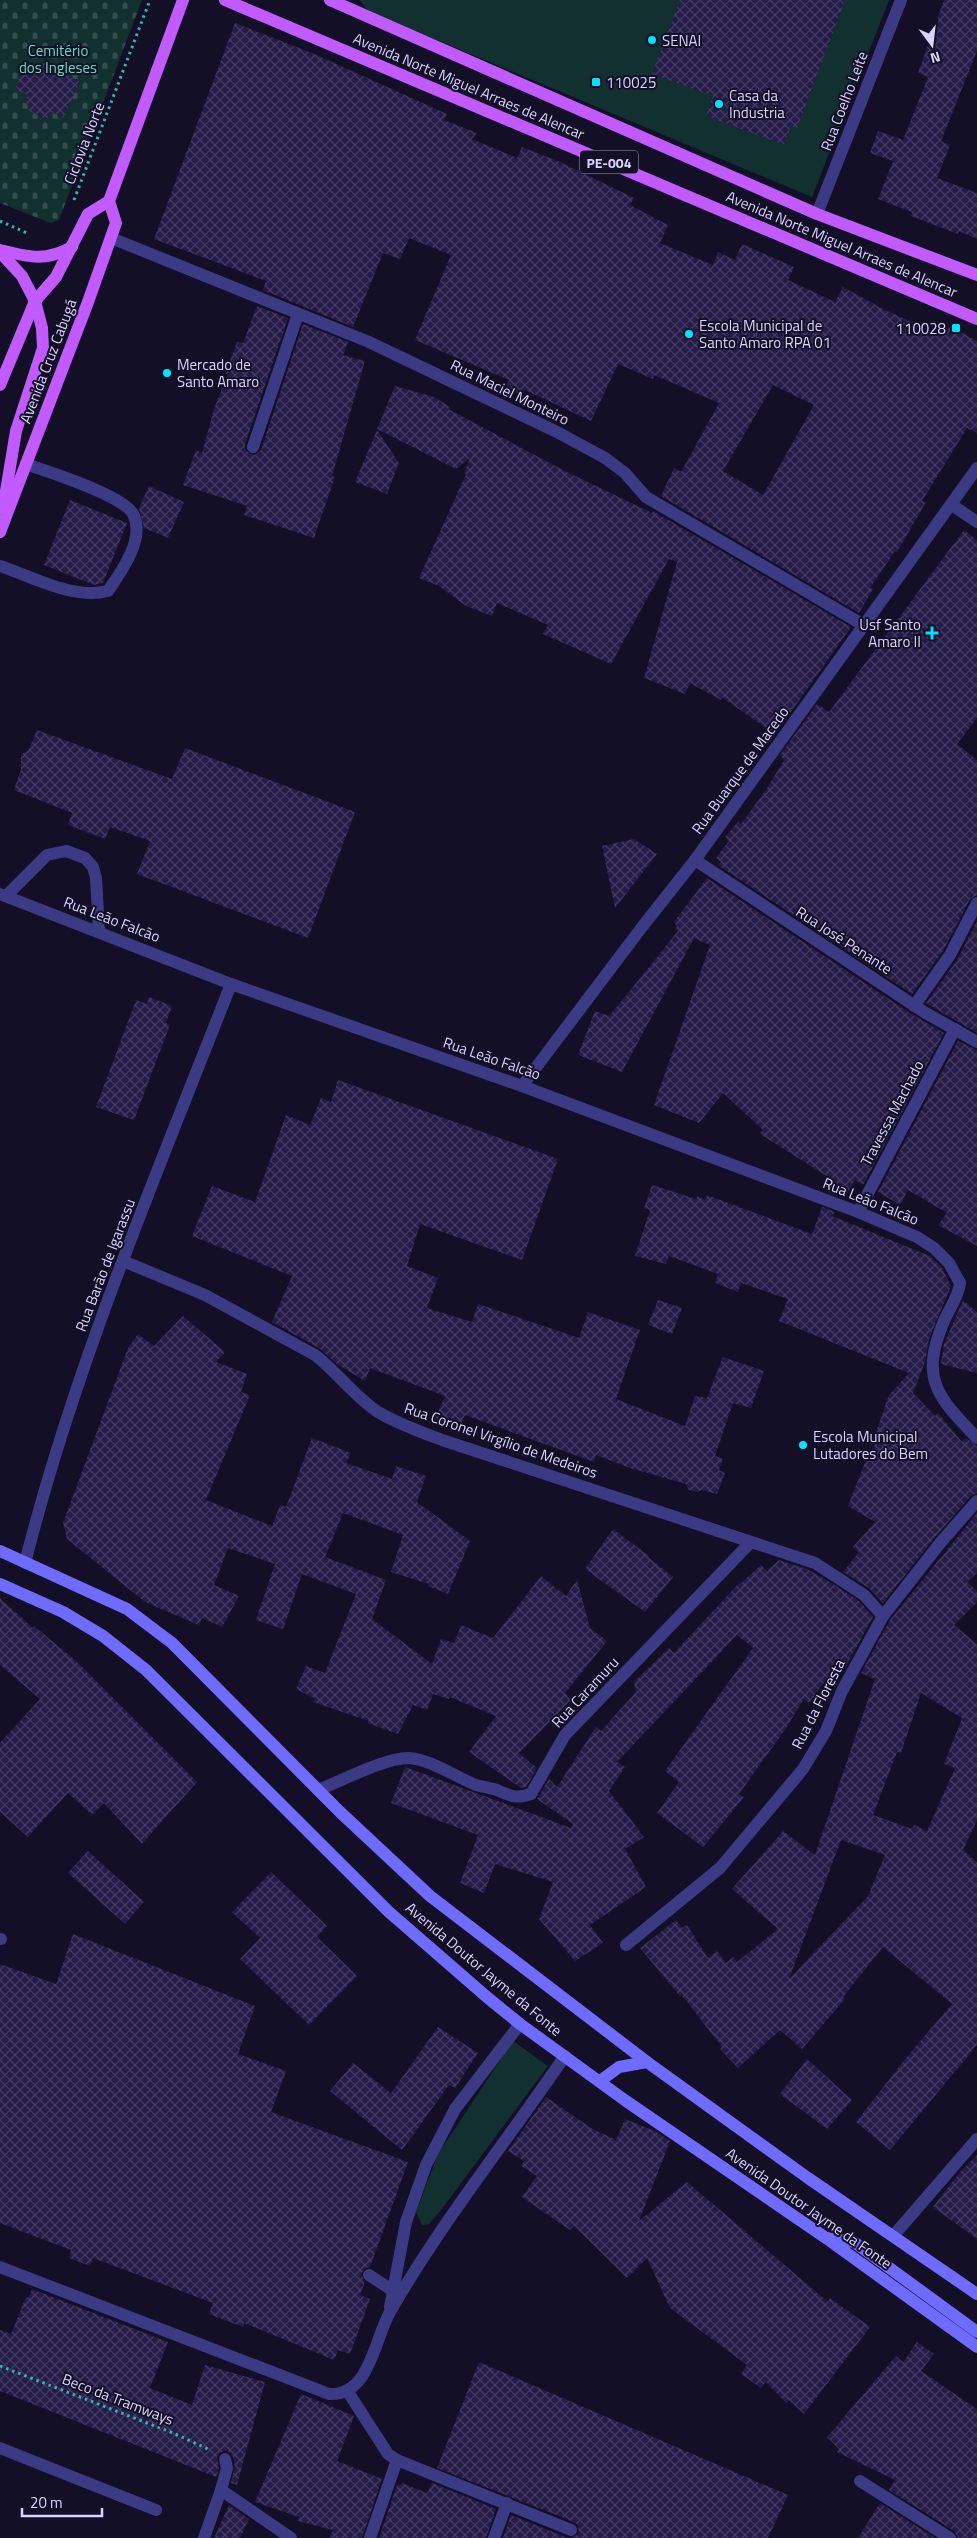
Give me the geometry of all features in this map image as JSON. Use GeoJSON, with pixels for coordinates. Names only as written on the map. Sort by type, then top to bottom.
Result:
{"type":"FeatureCollection","features":[{"type":"Feature","properties":{"kind":"main road"},"geometry":{"type":"LineString","coordinates":[[108,201],[183,0]]}},
{"type":"Feature","properties":{"kind":"main road","name":"Avenida Norte Miguel Arraes de Alencar"},"geometry":{"type":"LineString","coordinates":[[225,0],[977,319]]}},
{"type":"Feature","properties":{"kind":"main road","name":"Avenida Norte Miguel Arraes de Alencar"},"geometry":{"type":"LineString","coordinates":[[333,1],[817,214],[977,275]]}},
{"type":"Feature","properties":{"kind":"main road","name":"Avenida Cruz Cabugá"},"geometry":{"type":"LineString","coordinates":[[0,385],[35,301],[56,277],[88,214],[108,201],[116,223],[0,530]]}},
{"type":"Feature","properties":{"kind":"main road"},"geometry":{"type":"LineString","coordinates":[[0,251],[43,257],[58,255],[72,247]]}},
{"type":"Feature","properties":{"kind":"main road"},"geometry":{"type":"LineString","coordinates":[[0,251],[22,276],[35,301],[42,328],[43,348],[16,431],[0,530]]}},
{"type":"Feature","properties":{"kind":"main road","name":"Avenida Doutor Jayme da Fonte"},"geometry":{"type":"LineString","coordinates":[[0,1552],[127,1609],[172,1643],[318,1790],[430,1896],[647,2062],[808,2178],[894,2235],[977,2294]]}},
{"type":"Feature","properties":{"kind":"main road","name":"Avenida Doutor Jayme da Fonte"},"geometry":{"type":"LineString","coordinates":[[0,1584],[63,1612],[103,1636],[146,1670],[389,1912],[520,2024],[600,2082],[826,2238],[977,2347]]}},
{"type":"Feature","properties":{"kind":"main road"},"geometry":{"type":"LineString","coordinates":[[600,2082],[619,2067],[647,2062]]}},
{"type":"Feature","properties":{"kind":"main road"},"geometry":{"type":"LineString","coordinates":[[826,2238],[854,2242],[977,2332]]}},
{"type":"Feature","properties":{"kind":"street","name":"Rua Coelho Leite"},"geometry":{"type":"LineString","coordinates":[[817,214],[901,0]]}},
{"type":"Feature","properties":{"kind":"street","name":"Rua Maciel Monteiro"},"geometry":{"type":"LineString","coordinates":[[111,238],[369,342],[589,450],[625,473],[646,497],[865,626]]}},
{"type":"Feature","properties":{"kind":"street"},"geometry":{"type":"LineString","coordinates":[[253,446],[298,314]]}},
{"type":"Feature","properties":{"kind":"street"},"geometry":{"type":"LineString","coordinates":[[0,566],[79,593],[95,594],[108,591],[123,569],[136,536],[134,515],[127,506],[99,491],[26,464]]}},
{"type":"Feature","properties":{"kind":"street","name":"Rua Buarque de Macedo"},"geometry":{"type":"LineString","coordinates":[[522,1086],[695,860],[977,468]]}},
{"type":"Feature","properties":{"kind":"street"},"geometry":{"type":"LineString","coordinates":[[952,505],[977,522]]}},
{"type":"Feature","properties":{"kind":"street"},"geometry":{"type":"LineString","coordinates":[[3,895],[47,855],[66,851],[72,853],[85,858],[93,866],[96,878],[99,931]]}},
{"type":"Feature","properties":{"kind":"street","name":"Rua José Penante"},"geometry":{"type":"LineString","coordinates":[[695,860],[914,1006],[977,1042]]}},
{"type":"Feature","properties":{"kind":"street","name":"Rua Leão Falcão"},"geometry":{"type":"LineString","coordinates":[[3,895],[231,984],[522,1086],[858,1212],[916,1237],[934,1248],[958,1277],[960,1288],[937,1337],[934,1380],[939,1396],[947,1407],[977,1438]]}},
{"type":"Feature","properties":{"kind":"street"},"geometry":{"type":"LineString","coordinates":[[914,1006],[950,955],[977,903]]}},
{"type":"Feature","properties":{"kind":"street","name":"Rua Barão de Igarassu"},"geometry":{"type":"LineString","coordinates":[[25,1563],[78,1384],[123,1261],[231,984]]}},
{"type":"Feature","properties":{"kind":"street","name":"Travessa Machado"},"geometry":{"type":"LineString","coordinates":[[858,1212],[955,1029]]}},
{"type":"Feature","properties":{"kind":"street","name":"Rua Coronel Virgílio de Medeiros"},"geometry":{"type":"LineString","coordinates":[[123,1261],[205,1295],[314,1355],[329,1366],[377,1411],[393,1420],[442,1440],[815,1563],[864,1595],[883,1616]]}},
{"type":"Feature","properties":{"kind":"street","name":"Rua da Floresta"},"geometry":{"type":"LineString","coordinates":[[626,1944],[720,1868],[803,1769],[826,1731],[842,1691],[883,1616],[941,1542],[977,1501]]}},
{"type":"Feature","properties":{"kind":"street","name":"Rua Caramuru"},"geometry":{"type":"LineString","coordinates":[[318,1790],[396,1759],[411,1758],[437,1767],[476,1785],[500,1791],[509,1797],[518,1799],[531,1794],[565,1735],[750,1543]]}},
{"type":"Feature","properties":{"kind":"street"},"geometry":{"type":"LineString","coordinates":[[397,2294],[406,2222],[426,2165],[455,2109],[520,2024]]}},
{"type":"Feature","properties":{"kind":"street"},"geometry":{"type":"LineString","coordinates":[[0,2267],[329,2394],[348,2392],[362,2379],[397,2294],[564,2056]]}},
{"type":"Feature","properties":{"kind":"street"},"geometry":{"type":"LineString","coordinates":[[894,2235],[977,2139]]}},
{"type":"Feature","properties":{"kind":"street"},"geometry":{"type":"LineString","coordinates":[[369,2275],[397,2294]]}},
{"type":"Feature","properties":{"kind":"street"},"geometry":{"type":"LineString","coordinates":[[348,2392],[388,2454],[397,2460],[508,2503],[571,2530]]}},
{"type":"Feature","properties":{"kind":"street"},"geometry":{"type":"LineString","coordinates":[[0,2448],[156,2510]]}},
{"type":"Feature","properties":{"kind":"street"},"geometry":{"type":"LineString","coordinates":[[204,2538],[228,2468],[225,2459]]}},
{"type":"Feature","properties":{"kind":"street"},"geometry":{"type":"LineString","coordinates":[[370,2538],[397,2460]]}},
{"type":"Feature","properties":{"kind":"street"},"geometry":{"type":"LineString","coordinates":[[860,2481],[950,2538]]}},
{"type":"Feature","properties":{"kind":"street"},"geometry":{"type":"LineString","coordinates":[[221,2490],[291,2538]]}},
{"type":"Feature","properties":{"kind":"street"},"geometry":{"type":"LineString","coordinates":[[494,2538],[508,2503]]}},
{"type":"Feature","properties":{"kind":"path","name":"Ciclovia Norte"},"geometry":{"type":"LineString","coordinates":[[72,206],[150,0]]}},
{"type":"Feature","properties":{"kind":"path"},"geometry":{"type":"LineString","coordinates":[[0,221],[35,238]]}},
{"type":"Feature","properties":{"kind":"path","name":"Beco da Tramways"},"geometry":{"type":"LineString","coordinates":[[0,2366],[174,2433],[225,2459]]}},
{"type":"Feature","properties":{"kind":"green space","name":"Cemitério dos Ingleses"},"geometry":{"type":"Polygon","coordinates":[[[0,0],[142,0],[59,220],[51,223],[0,203],[0,0]]]}},
{"type":"Feature","properties":{"kind":"green space","name":"Casa da Industria"},"geometry":{"type":"Polygon","coordinates":[[[360,0],[889,0],[812,197],[368,11],[360,0]]]}},
{"type":"Feature","properties":{"kind":"green space"},"geometry":{"type":"Polygon","coordinates":[[[513,2041],[548,2066],[441,2210],[429,2224],[422,2225],[416,2212],[438,2154],[513,2041]]]}},
{"type":"Feature","properties":{"kind":"building"},"geometry":{"type":"Polygon","coordinates":[[[680,0],[845,0],[797,128],[791,126],[784,145],[706,116],[713,96],[652,74],[680,0]]]}},
{"type":"Feature","properties":{"kind":"building"},"geometry":{"type":"Polygon","coordinates":[[[944,0],[977,0],[977,51],[941,141],[950,145],[937,178],[977,193],[977,239],[959,231],[958,234],[911,216],[912,212],[878,199],[893,161],[870,153],[878,131],[903,140],[928,77],[918,73],[944,0]]]}},
{"type":"Feature","properties":{"kind":"building"},"geometry":{"type":"Polygon","coordinates":[[[235,23],[312,53],[447,114],[444,120],[477,133],[472,139],[517,158],[522,147],[560,162],[634,198],[630,205],[668,225],[660,243],[713,265],[718,252],[735,260],[742,244],[794,267],[788,280],[835,302],[843,287],[885,310],[943,336],[950,326],[977,341],[977,433],[967,428],[922,501],[926,502],[897,552],[895,551],[870,588],[873,589],[859,613],[661,496],[674,468],[681,472],[719,403],[654,375],[653,379],[618,364],[591,421],[525,390],[521,395],[506,387],[509,380],[415,340],[451,255],[409,238],[400,259],[383,253],[353,327],[263,290],[266,281],[154,239],[235,23]],[[773,385],[723,471],[763,495],[814,405],[773,385]]]}},
{"type":"Feature","properties":{"kind":"building"},"geometry":{"type":"Polygon","coordinates":[[[41,64],[80,82],[63,118],[51,112],[47,119],[29,111],[31,106],[24,103],[28,95],[15,89],[25,67],[37,73],[41,64]]]}},
{"type":"Feature","properties":{"kind":"building"},"geometry":{"type":"Polygon","coordinates":[[[257,306],[288,318],[245,444],[245,449],[250,454],[255,455],[261,450],[303,324],[348,342],[343,355],[365,361],[332,476],[335,477],[314,538],[244,515],[247,506],[183,485],[196,450],[202,453],[214,409],[228,374],[225,373],[237,342],[243,343],[257,306]]]}},
{"type":"Feature","properties":{"kind":"building"},"geometry":{"type":"Polygon","coordinates":[[[395,386],[434,397],[450,407],[448,409],[565,471],[652,513],[653,511],[851,627],[769,743],[766,740],[773,733],[722,697],[721,700],[690,683],[685,694],[644,678],[677,562],[669,559],[611,664],[543,634],[548,625],[497,603],[492,616],[466,606],[439,586],[419,578],[466,474],[464,473],[470,458],[456,469],[377,429],[395,386]]]}},
{"type":"Feature","properties":{"kind":"building"},"geometry":{"type":"Polygon","coordinates":[[[377,430],[399,463],[387,494],[355,482],[377,430]]]}},
{"type":"Feature","properties":{"kind":"building"},"geometry":{"type":"Polygon","coordinates":[[[149,486],[184,502],[168,538],[144,528],[139,508],[149,486]]]}},
{"type":"Feature","properties":{"kind":"building"},"geometry":{"type":"Polygon","coordinates":[[[70,500],[127,523],[103,583],[94,585],[44,565],[70,500]]]}},
{"type":"Feature","properties":{"kind":"building"},"geometry":{"type":"Polygon","coordinates":[[[964,530],[977,540],[977,718],[957,744],[977,760],[977,895],[970,899],[943,951],[912,994],[718,865],[721,862],[716,858],[729,841],[725,837],[738,822],[741,824],[766,790],[784,760],[780,755],[817,704],[829,712],[964,530]]]}},
{"type":"Feature","properties":{"kind":"building"},"geometry":{"type":"Polygon","coordinates":[[[37,730],[172,779],[185,748],[355,812],[308,938],[137,874],[150,841],[110,827],[105,839],[68,825],[72,813],[14,790],[21,769],[21,755],[29,749],[37,730]]]}},
{"type":"Feature","properties":{"kind":"building"},"geometry":{"type":"Polygon","coordinates":[[[634,839],[657,854],[615,908],[602,846],[634,839]]]}},
{"type":"Feature","properties":{"kind":"building"},"geometry":{"type":"Polygon","coordinates":[[[707,878],[910,1013],[944,1033],[863,1185],[855,1180],[844,1198],[828,1192],[833,1180],[760,1134],[763,1130],[723,1093],[699,1123],[654,1105],[710,945],[694,938],[622,1072],[578,1055],[595,1011],[609,1016],[678,931],[675,929],[677,926],[674,922],[707,878]]]}},
{"type":"Feature","properties":{"kind":"building"},"geometry":{"type":"Polygon","coordinates":[[[977,921],[977,1033],[926,1003],[957,960],[977,921]]]}},
{"type":"Feature","properties":{"kind":"building"},"geometry":{"type":"Polygon","coordinates":[[[149,997],[172,1006],[166,1023],[170,1025],[134,1120],[96,1107],[136,1000],[147,1004],[149,997]]]}},
{"type":"Feature","properties":{"kind":"building"},"geometry":{"type":"Polygon","coordinates":[[[958,1041],[977,1050],[977,1246],[938,1225],[947,1213],[908,1190],[900,1205],[878,1192],[958,1041]]]}},
{"type":"Feature","properties":{"kind":"building"},"geometry":{"type":"Polygon","coordinates":[[[338,1080],[558,1159],[522,1260],[420,1224],[407,1266],[438,1278],[427,1308],[472,1322],[478,1304],[579,1338],[588,1312],[640,1330],[616,1399],[685,1426],[695,1396],[707,1398],[723,1357],[764,1371],[751,1408],[733,1403],[715,1456],[723,1459],[719,1470],[725,1473],[717,1494],[701,1490],[697,1492],[689,1490],[686,1484],[630,1468],[596,1455],[594,1462],[465,1415],[459,1429],[435,1419],[445,1396],[370,1368],[365,1381],[337,1364],[319,1348],[272,1322],[292,1276],[192,1236],[212,1186],[255,1202],[286,1115],[310,1125],[321,1098],[331,1102],[338,1080]]]}},
{"type":"Feature","properties":{"kind":"building"},"geometry":{"type":"Polygon","coordinates":[[[652,1185],[696,1199],[697,1196],[705,1200],[707,1195],[812,1234],[822,1207],[835,1212],[832,1216],[930,1256],[942,1268],[951,1286],[929,1339],[925,1362],[913,1393],[935,1416],[938,1413],[962,1442],[966,1438],[977,1446],[977,1493],[971,1496],[935,1537],[883,1603],[869,1588],[843,1572],[859,1552],[853,1547],[875,1522],[848,1506],[866,1460],[878,1440],[875,1435],[889,1395],[909,1373],[779,1321],[788,1299],[741,1283],[738,1292],[715,1283],[718,1274],[669,1256],[666,1264],[635,1256],[650,1210],[644,1208],[652,1185]]]}},
{"type":"Feature","properties":{"kind":"building"},"geometry":{"type":"Polygon","coordinates":[[[658,1300],[682,1308],[672,1334],[648,1325],[658,1300]]]}},
{"type":"Feature","properties":{"kind":"building"},"geometry":{"type":"Polygon","coordinates":[[[963,1300],[977,1312],[977,1373],[941,1364],[944,1344],[963,1300]]]}},
{"type":"Feature","properties":{"kind":"building"},"geometry":{"type":"Polygon","coordinates":[[[183,1316],[225,1352],[216,1362],[247,1374],[241,1392],[250,1395],[206,1500],[272,1526],[280,1505],[286,1507],[312,1438],[351,1453],[346,1463],[392,1479],[396,1466],[426,1476],[417,1502],[470,1541],[448,1594],[428,1586],[429,1584],[391,1572],[403,1535],[343,1513],[325,1557],[386,1580],[372,1619],[432,1664],[441,1639],[454,1643],[461,1625],[493,1638],[541,1576],[566,1596],[577,1580],[590,1628],[607,1641],[565,1693],[571,1700],[519,1753],[537,1768],[526,1787],[521,1788],[469,1752],[496,1716],[450,1697],[449,1699],[433,1694],[427,1710],[413,1705],[398,1734],[368,1723],[369,1721],[313,1702],[314,1698],[296,1689],[306,1666],[325,1673],[356,1594],[302,1574],[283,1629],[256,1620],[275,1564],[228,1548],[214,1585],[239,1596],[222,1627],[202,1618],[199,1625],[145,1602],[67,1539],[63,1523],[128,1348],[138,1334],[154,1346],[183,1316]]]}},
{"type":"Feature","properties":{"kind":"building"},"geometry":{"type":"Polygon","coordinates":[[[977,1513],[977,1573],[967,1582],[977,1591],[977,1602],[954,1625],[977,1644],[977,1820],[963,1850],[977,1862],[977,2045],[890,2150],[856,2122],[906,2058],[952,2004],[883,1947],[843,1997],[845,1999],[802,2049],[780,2030],[738,2068],[720,2049],[722,2047],[681,1994],[680,1996],[640,1948],[676,1920],[682,1928],[687,1925],[708,1958],[717,1951],[726,1963],[733,1957],[737,1962],[778,1929],[732,1889],[783,1831],[815,1855],[875,1679],[861,1673],[890,1620],[977,1513]],[[921,1693],[901,1753],[897,1752],[873,1815],[912,1829],[914,1825],[927,1831],[955,1768],[944,1764],[962,1718],[921,1693]],[[841,1840],[789,1979],[868,1896],[885,1855],[841,1840]]]}},
{"type":"Feature","properties":{"kind":"building"},"geometry":{"type":"Polygon","coordinates":[[[613,1529],[673,1577],[645,1612],[585,1569],[613,1529]]]}},
{"type":"Feature","properties":{"kind":"building"},"geometry":{"type":"Polygon","coordinates":[[[779,1560],[807,1569],[833,1584],[859,1601],[873,1617],[846,1666],[838,1663],[809,1703],[804,1699],[784,1731],[739,1794],[744,1797],[703,1847],[657,1813],[679,1782],[665,1771],[753,1648],[737,1635],[617,1762],[625,1767],[609,1791],[644,1837],[625,1849],[646,1887],[590,1925],[603,1943],[575,1961],[539,1919],[553,1882],[495,1864],[484,1893],[460,1883],[478,1835],[391,1803],[405,1767],[571,1828],[573,1824],[537,1799],[549,1779],[557,1787],[596,1727],[601,1731],[636,1692],[634,1682],[669,1648],[674,1653],[740,1582],[761,1565],[767,1571],[779,1560]]]}},
{"type":"Feature","properties":{"kind":"building"},"geometry":{"type":"Polygon","coordinates":[[[0,1598],[33,1628],[34,1626],[75,1660],[197,1782],[142,1844],[104,1803],[92,1815],[68,1793],[28,1837],[0,1812],[0,1743],[40,1699],[0,1665],[0,1598]]]}},
{"type":"Feature","properties":{"kind":"building"},"geometry":{"type":"Polygon","coordinates":[[[88,1851],[144,1902],[125,1924],[68,1873],[88,1851]]]}},
{"type":"Feature","properties":{"kind":"building"},"geometry":{"type":"Polygon","coordinates":[[[271,1872],[327,1926],[317,1937],[357,1976],[309,2025],[240,1959],[260,1938],[232,1912],[271,1872]]]}},
{"type":"Feature","properties":{"kind":"building"},"geometry":{"type":"Polygon","coordinates":[[[73,1934],[255,2006],[238,2054],[286,2071],[271,2112],[408,2162],[370,2267],[365,2268],[361,2274],[365,2282],[360,2295],[370,2299],[350,2354],[338,2350],[334,2360],[244,2323],[243,2327],[209,2314],[213,2303],[93,2258],[90,2266],[69,2258],[71,2250],[0,2223],[0,1964],[56,1984],[73,1934]]]}},
{"type":"Feature","properties":{"kind":"building"},"geometry":{"type":"Polygon","coordinates":[[[438,2027],[478,2053],[455,2088],[449,2085],[402,2150],[330,2091],[353,2063],[391,2093],[438,2027]]]}},
{"type":"Feature","properties":{"kind":"building"},"geometry":{"type":"Polygon","coordinates":[[[807,2059],[852,2100],[827,2129],[780,2094],[807,2059]]]}},
{"type":"Feature","properties":{"kind":"building"},"geometry":{"type":"Polygon","coordinates":[[[546,2097],[591,2128],[616,2140],[625,2119],[657,2132],[670,2141],[639,2221],[687,2182],[828,2302],[830,2298],[870,2327],[804,2414],[789,2400],[786,2403],[766,2382],[761,2388],[741,2374],[747,2365],[670,2308],[647,2258],[627,2278],[574,2226],[570,2230],[522,2197],[537,2176],[521,2166],[524,2161],[508,2151],[546,2097]]]}},
{"type":"Feature","properties":{"kind":"building"},"geometry":{"type":"Polygon","coordinates":[[[977,2155],[977,2239],[933,2207],[960,2172],[977,2155]]]}},
{"type":"Feature","properties":{"kind":"building"},"geometry":{"type":"Polygon","coordinates":[[[32,2289],[168,2342],[150,2388],[192,2405],[205,2365],[265,2382],[237,2485],[231,2483],[235,2466],[233,2457],[228,2451],[223,2451],[217,2456],[219,2468],[216,2477],[0,2391],[0,2330],[11,2334],[26,2297],[28,2298],[32,2289]]]}},
{"type":"Feature","properties":{"kind":"building"},"geometry":{"type":"Polygon","coordinates":[[[917,2342],[934,2354],[921,2371],[977,2409],[977,2538],[958,2538],[954,2531],[889,2490],[895,2480],[837,2452],[839,2449],[827,2437],[896,2356],[903,2362],[917,2342]]]}},
{"type":"Feature","properties":{"kind":"building"},"geometry":{"type":"Polygon","coordinates":[[[479,2362],[788,2495],[768,2538],[572,2538],[579,2533],[578,2525],[574,2522],[437,2468],[479,2362]]]}},
{"type":"Feature","properties":{"kind":"building"},"geometry":{"type":"Polygon","coordinates":[[[301,2394],[354,2416],[337,2461],[382,2479],[362,2538],[329,2538],[333,2530],[298,2521],[299,2517],[255,2502],[301,2394]]]}},
{"type":"Feature","properties":{"kind":"building"},"geometry":{"type":"Polygon","coordinates":[[[402,2483],[427,2493],[432,2483],[496,2509],[486,2538],[379,2538],[397,2485],[400,2486],[402,2483]]]}},
{"type":"Feature","properties":{"kind":"building"},"geometry":{"type":"Polygon","coordinates":[[[880,2503],[935,2538],[858,2538],[880,2503]]]}},
{"type":"Feature","properties":{"kind":"building"},"geometry":{"type":"Polygon","coordinates":[[[229,2505],[249,2519],[240,2538],[214,2538],[229,2505]]]}},
{"type":"Feature","properties":{"kind":"building"},"geometry":{"type":"Polygon","coordinates":[[[511,2515],[568,2538],[503,2538],[511,2515]]]}},
{"type":"Feature","properties":{"kind":"place","name":"SENAI"},"geometry":{"type":"Point","coordinates":[652,40]}},
{"type":"Feature","properties":{"kind":"place","name":"110025"},"geometry":{"type":"Point","coordinates":[596,82]}},
{"type":"Feature","properties":{"kind":"place","name":"Casa da Industria"},"geometry":{"type":"Point","coordinates":[719,104]}},
{"type":"Feature","properties":{"kind":"place","name":"110028"},"geometry":{"type":"Point","coordinates":[956,328]}},
{"type":"Feature","properties":{"kind":"place","name":"Escola Municipal de Santo Amaro RPA 01"},"geometry":{"type":"Point","coordinates":[689,334]}},
{"type":"Feature","properties":{"kind":"place","name":"Mercado de Santo Amaro"},"geometry":{"type":"Point","coordinates":[167,373]}},
{"type":"Feature","properties":{"kind":"place","name":"Usf Santo Amaro II"},"geometry":{"type":"Point","coordinates":[932,633]}},
{"type":"Feature","properties":{"kind":"place","name":"Escola Municipal Lutadores do Bem"},"geometry":{"type":"Point","coordinates":[803,1445]}}]}
